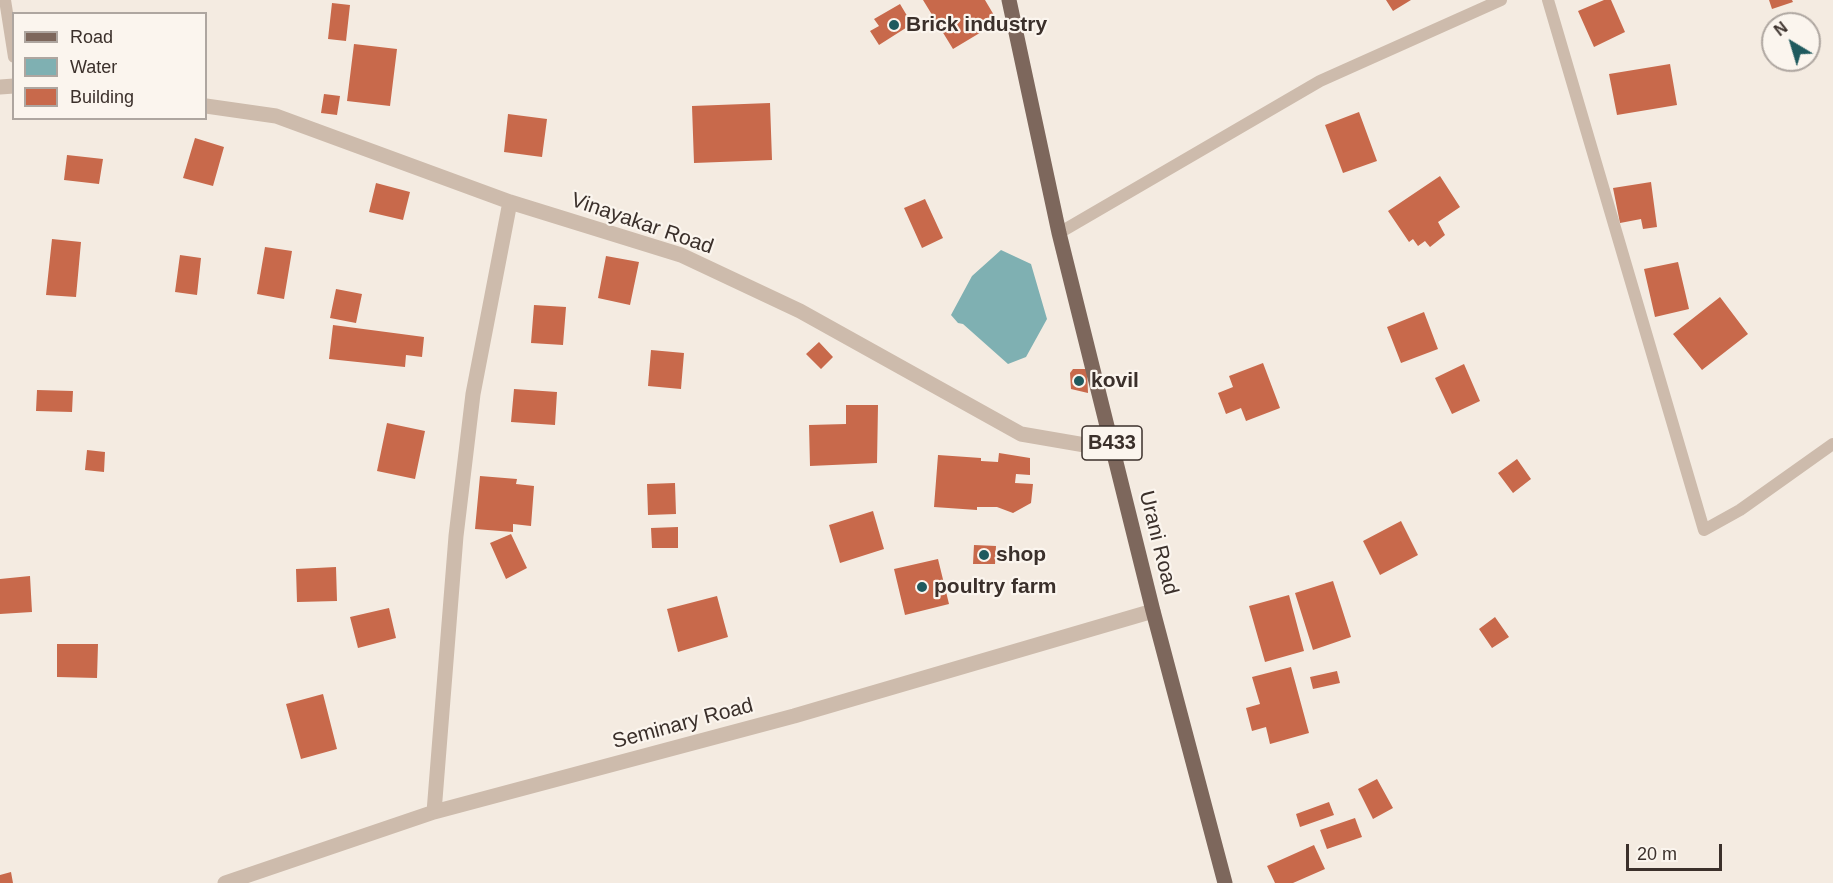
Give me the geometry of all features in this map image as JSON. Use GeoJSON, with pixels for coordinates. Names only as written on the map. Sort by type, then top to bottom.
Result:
{"type":"FeatureCollection","features":[{"type":"Feature","properties":{"kind":"main road","name":"Urani Road"},"geometry":{"type":"LineString","coordinates":[[1009,0],[1059,233],[1153,611],[1225,883]]}},
{"type":"Feature","properties":{"kind":"street","name":"Vinayakar Road"},"geometry":{"type":"LineString","coordinates":[[207,106],[276,116],[510,202],[681,255],[800,311],[1021,434],[1114,450]]}},
{"type":"Feature","properties":{"kind":"street"},"geometry":{"type":"LineString","coordinates":[[434,812],[456,536],[473,394],[510,202]]}},
{"type":"Feature","properties":{"kind":"street","name":"Seminary Road"},"geometry":{"type":"LineString","coordinates":[[225,883],[434,812],[794,716],[1153,611]]}},
{"type":"Feature","properties":{"kind":"lane"},"geometry":{"type":"LineString","coordinates":[[5,0],[12,44]]}},
{"type":"Feature","properties":{"kind":"lane"},"geometry":{"type":"LineString","coordinates":[[1059,233],[1320,81],[1501,0]]}},
{"type":"Feature","properties":{"kind":"lane"},"geometry":{"type":"LineString","coordinates":[[1548,0],[1704,530],[1740,510],[1833,444]]}},
{"type":"Feature","properties":{"kind":"water"},"geometry":{"type":"Polygon","coordinates":[[[1001,250],[1031,264],[1047,319],[1026,357],[1008,364],[951,315],[972,276],[1001,250]]]}},
{"type":"Feature","properties":{"kind":"building"},"geometry":{"type":"Polygon","coordinates":[[[923,0],[985,0],[998,22],[953,49],[923,0]]]}},
{"type":"Feature","properties":{"kind":"building"},"geometry":{"type":"Polygon","coordinates":[[[1386,0],[1411,0],[1393,11],[1386,0]]]}},
{"type":"Feature","properties":{"kind":"building"},"geometry":{"type":"Polygon","coordinates":[[[1604,0],[1611,0],[1625,32],[1594,47],[1578,11],[1604,0]]]}},
{"type":"Feature","properties":{"kind":"building"},"geometry":{"type":"Polygon","coordinates":[[[1769,0],[1792,0],[1793,2],[1772,9],[1769,0]]]}},
{"type":"Feature","properties":{"kind":"building"},"geometry":{"type":"Polygon","coordinates":[[[332,3],[350,5],[346,41],[328,39],[332,3]]]}},
{"type":"Feature","properties":{"kind":"building","name":"Brick industry"},"geometry":{"type":"Polygon","coordinates":[[[900,4],[912,24],[879,45],[870,31],[879,26],[874,19],[900,4]]]}},
{"type":"Feature","properties":{"kind":"building"},"geometry":{"type":"Polygon","coordinates":[[[354,44],[397,49],[390,106],[347,101],[354,44]]]}},
{"type":"Feature","properties":{"kind":"building"},"geometry":{"type":"Polygon","coordinates":[[[1670,64],[1677,105],[1617,115],[1609,74],[1670,64]]]}},
{"type":"Feature","properties":{"kind":"building"},"geometry":{"type":"Polygon","coordinates":[[[324,94],[340,96],[337,115],[321,113],[324,94]]]}},
{"type":"Feature","properties":{"kind":"building"},"geometry":{"type":"Polygon","coordinates":[[[770,103],[772,160],[694,163],[692,106],[770,103]]]}},
{"type":"Feature","properties":{"kind":"building"},"geometry":{"type":"Polygon","coordinates":[[[1359,112],[1377,161],[1343,173],[1325,125],[1359,112]]]}},
{"type":"Feature","properties":{"kind":"building"},"geometry":{"type":"Polygon","coordinates":[[[508,114],[547,119],[542,157],[504,152],[508,114]]]}},
{"type":"Feature","properties":{"kind":"building"},"geometry":{"type":"Polygon","coordinates":[[[195,138],[224,147],[213,186],[183,178],[195,138]]]}},
{"type":"Feature","properties":{"kind":"building"},"geometry":{"type":"Polygon","coordinates":[[[67,155],[103,159],[99,184],[64,180],[67,155]]]}},
{"type":"Feature","properties":{"kind":"building"},"geometry":{"type":"Polygon","coordinates":[[[1440,176],[1460,207],[1438,222],[1445,235],[1430,247],[1425,241],[1418,246],[1413,239],[1409,242],[1388,211],[1440,176]]]}},
{"type":"Feature","properties":{"kind":"building"},"geometry":{"type":"Polygon","coordinates":[[[1651,182],[1657,227],[1643,229],[1641,219],[1620,223],[1613,188],[1651,182]]]}},
{"type":"Feature","properties":{"kind":"building"},"geometry":{"type":"Polygon","coordinates":[[[376,183],[410,192],[403,220],[369,212],[376,183]]]}},
{"type":"Feature","properties":{"kind":"building"},"geometry":{"type":"Polygon","coordinates":[[[925,199],[943,238],[922,248],[904,208],[925,199]]]}},
{"type":"Feature","properties":{"kind":"building"},"geometry":{"type":"Polygon","coordinates":[[[52,239],[81,242],[76,297],[46,295],[52,239]]]}},
{"type":"Feature","properties":{"kind":"building"},"geometry":{"type":"Polygon","coordinates":[[[265,247],[292,251],[284,299],[257,294],[265,247]]]}},
{"type":"Feature","properties":{"kind":"building"},"geometry":{"type":"Polygon","coordinates":[[[180,255],[201,258],[197,295],[175,292],[180,255]]]}},
{"type":"Feature","properties":{"kind":"building"},"geometry":{"type":"Polygon","coordinates":[[[606,256],[639,262],[630,305],[598,298],[606,256]]]}},
{"type":"Feature","properties":{"kind":"building"},"geometry":{"type":"Polygon","coordinates":[[[1678,262],[1689,309],[1655,317],[1644,269],[1678,262]]]}},
{"type":"Feature","properties":{"kind":"building"},"geometry":{"type":"Polygon","coordinates":[[[336,289],[362,294],[356,323],[330,318],[336,289]]]}},
{"type":"Feature","properties":{"kind":"building"},"geometry":{"type":"Polygon","coordinates":[[[1720,297],[1748,334],[1702,370],[1673,334],[1720,297]]]}},
{"type":"Feature","properties":{"kind":"building"},"geometry":{"type":"Polygon","coordinates":[[[534,305],[566,307],[563,345],[531,343],[534,305]]]}},
{"type":"Feature","properties":{"kind":"building"},"geometry":{"type":"Polygon","coordinates":[[[1424,312],[1438,349],[1401,363],[1387,327],[1424,312]]]}},
{"type":"Feature","properties":{"kind":"building"},"geometry":{"type":"Polygon","coordinates":[[[333,325],[424,337],[422,357],[406,355],[405,367],[329,359],[333,325]]]}},
{"type":"Feature","properties":{"kind":"building"},"geometry":{"type":"Polygon","coordinates":[[[819,342],[833,357],[821,369],[806,354],[819,342]]]}},
{"type":"Feature","properties":{"kind":"building"},"geometry":{"type":"Polygon","coordinates":[[[651,350],[684,353],[681,389],[648,386],[651,350]]]}},
{"type":"Feature","properties":{"kind":"building"},"geometry":{"type":"Polygon","coordinates":[[[1263,363],[1280,408],[1246,421],[1241,408],[1226,414],[1218,393],[1233,387],[1229,376],[1263,363]]]}},
{"type":"Feature","properties":{"kind":"building"},"geometry":{"type":"Polygon","coordinates":[[[1464,364],[1480,401],[1452,414],[1435,378],[1464,364]]]}},
{"type":"Feature","properties":{"kind":"building","name":"kovil"},"geometry":{"type":"Polygon","coordinates":[[[1073,369],[1087,369],[1088,393],[1071,389],[1070,373],[1073,369]]]}},
{"type":"Feature","properties":{"kind":"building"},"geometry":{"type":"Polygon","coordinates":[[[514,389],[557,392],[555,425],[511,422],[514,389]]]}},
{"type":"Feature","properties":{"kind":"building"},"geometry":{"type":"Polygon","coordinates":[[[37,390],[73,391],[72,412],[36,411],[37,390]]]}},
{"type":"Feature","properties":{"kind":"building"},"geometry":{"type":"Polygon","coordinates":[[[846,405],[878,405],[877,463],[810,466],[809,425],[846,424],[846,405]]]}},
{"type":"Feature","properties":{"kind":"building"},"geometry":{"type":"Polygon","coordinates":[[[387,423],[425,431],[415,479],[377,471],[387,423]]]}},
{"type":"Feature","properties":{"kind":"building"},"geometry":{"type":"Polygon","coordinates":[[[87,450],[105,452],[104,472],[85,470],[87,450]]]}},
{"type":"Feature","properties":{"kind":"building"},"geometry":{"type":"Polygon","coordinates":[[[999,453],[1030,458],[1030,475],[1016,474],[1015,483],[1033,484],[1031,503],[1013,513],[997,507],[977,507],[977,510],[934,507],[938,455],[981,458],[981,461],[998,462],[999,453]]]}},
{"type":"Feature","properties":{"kind":"building"},"geometry":{"type":"Polygon","coordinates":[[[1517,459],[1531,479],[1513,493],[1498,473],[1517,459]]]}},
{"type":"Feature","properties":{"kind":"building"},"geometry":{"type":"Polygon","coordinates":[[[480,476],[517,479],[516,484],[534,486],[531,526],[513,524],[513,532],[475,529],[480,476]]]}},
{"type":"Feature","properties":{"kind":"building"},"geometry":{"type":"Polygon","coordinates":[[[675,483],[676,514],[648,515],[647,484],[675,483]]]}},
{"type":"Feature","properties":{"kind":"building","name":"poultry farm"},"geometry":{"type":"Polygon","coordinates":[[[873,511],[884,549],[840,563],[829,525],[873,511]]]}},
{"type":"Feature","properties":{"kind":"building"},"geometry":{"type":"Polygon","coordinates":[[[1401,521],[1418,555],[1380,575],[1363,541],[1401,521]]]}},
{"type":"Feature","properties":{"kind":"building"},"geometry":{"type":"Polygon","coordinates":[[[678,527],[678,548],[652,548],[651,528],[678,527]]]}},
{"type":"Feature","properties":{"kind":"building"},"geometry":{"type":"Polygon","coordinates":[[[511,534],[527,568],[506,579],[490,543],[511,534]]]}},
{"type":"Feature","properties":{"kind":"building","name":"shop"},"geometry":{"type":"Polygon","coordinates":[[[974,545],[996,546],[995,564],[973,564],[974,545]]]}},
{"type":"Feature","properties":{"kind":"building","name":"poultry farm"},"geometry":{"type":"Polygon","coordinates":[[[938,559],[949,604],[905,615],[894,569],[938,559]]]}},
{"type":"Feature","properties":{"kind":"building"},"geometry":{"type":"Polygon","coordinates":[[[336,567],[337,601],[297,602],[296,569],[336,567]]]}},
{"type":"Feature","properties":{"kind":"building"},"geometry":{"type":"Polygon","coordinates":[[[30,576],[32,612],[0,614],[0,579],[30,576]]]}},
{"type":"Feature","properties":{"kind":"building"},"geometry":{"type":"Polygon","coordinates":[[[1333,581],[1351,637],[1313,650],[1295,593],[1333,581]]]}},
{"type":"Feature","properties":{"kind":"building"},"geometry":{"type":"Polygon","coordinates":[[[1289,595],[1304,651],[1265,662],[1249,606],[1289,595]]]}},
{"type":"Feature","properties":{"kind":"building"},"geometry":{"type":"Polygon","coordinates":[[[717,596],[728,637],[678,652],[667,609],[717,596]]]}},
{"type":"Feature","properties":{"kind":"building"},"geometry":{"type":"Polygon","coordinates":[[[389,608],[396,638],[358,648],[350,617],[389,608]]]}},
{"type":"Feature","properties":{"kind":"building"},"geometry":{"type":"Polygon","coordinates":[[[1495,617],[1509,637],[1492,648],[1479,629],[1495,617]]]}},
{"type":"Feature","properties":{"kind":"building"},"geometry":{"type":"Polygon","coordinates":[[[57,644],[98,644],[97,678],[57,677],[57,644]]]}},
{"type":"Feature","properties":{"kind":"building"},"geometry":{"type":"Polygon","coordinates":[[[1291,667],[1309,733],[1270,744],[1266,727],[1252,731],[1246,708],[1260,704],[1252,677],[1291,667]]]}},
{"type":"Feature","properties":{"kind":"building"},"geometry":{"type":"Polygon","coordinates":[[[1337,671],[1340,683],[1313,689],[1310,677],[1337,671]]]}},
{"type":"Feature","properties":{"kind":"building"},"geometry":{"type":"Polygon","coordinates":[[[323,694],[337,749],[301,759],[286,704],[323,694]]]}},
{"type":"Feature","properties":{"kind":"building"},"geometry":{"type":"Polygon","coordinates":[[[1377,779],[1393,808],[1373,819],[1358,789],[1377,779]]]}},
{"type":"Feature","properties":{"kind":"building"},"geometry":{"type":"Polygon","coordinates":[[[1329,802],[1334,815],[1300,827],[1296,814],[1329,802]]]}},
{"type":"Feature","properties":{"kind":"building"},"geometry":{"type":"Polygon","coordinates":[[[1355,818],[1362,837],[1327,849],[1320,830],[1355,818]]]}},
{"type":"Feature","properties":{"kind":"building"},"geometry":{"type":"Polygon","coordinates":[[[1314,845],[1325,869],[1293,883],[1275,883],[1267,866],[1314,845]]]}},
{"type":"Feature","properties":{"kind":"building"},"geometry":{"type":"Polygon","coordinates":[[[11,872],[13,883],[0,883],[0,875],[11,872]]]}},
{"type":"Feature","properties":{"kind":"place","name":"Brick industry"},"geometry":{"type":"Point","coordinates":[894,25]}},
{"type":"Feature","properties":{"kind":"place","name":"kovil"},"geometry":{"type":"Point","coordinates":[1079,381]}},
{"type":"Feature","properties":{"kind":"place","name":"shop"},"geometry":{"type":"Point","coordinates":[984,555]}},
{"type":"Feature","properties":{"kind":"place","name":"poultry farm"},"geometry":{"type":"Point","coordinates":[922,587]}}]}
